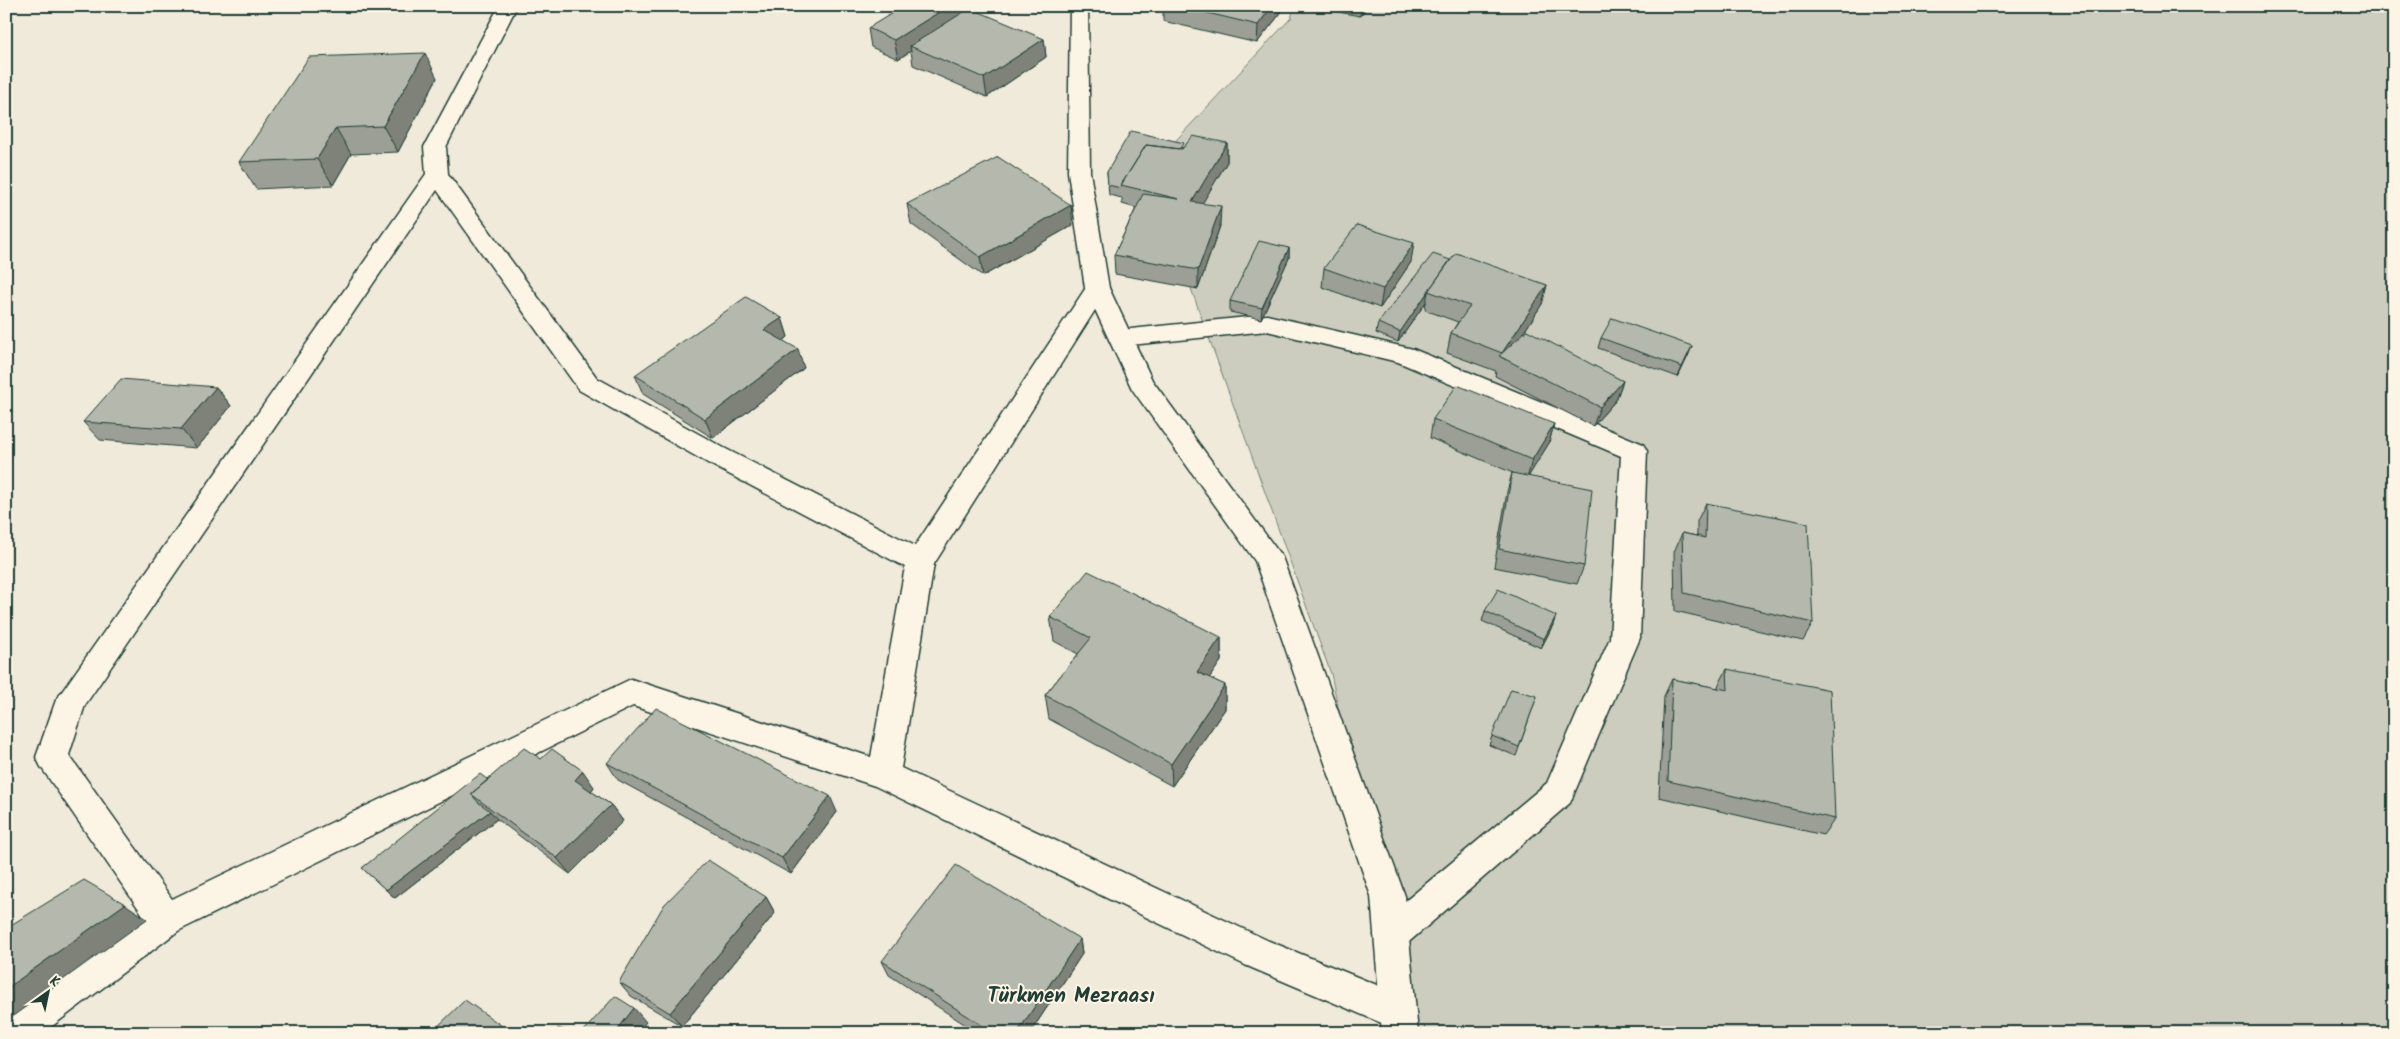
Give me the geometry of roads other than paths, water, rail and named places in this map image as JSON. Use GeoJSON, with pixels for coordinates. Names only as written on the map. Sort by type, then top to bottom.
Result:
{"type":"FeatureCollection","features":[{"type":"Feature","properties":{"kind":"street"},"geometry":{"type":"LineString","coordinates":[[508,6],[435,147],[437,174],[588,384],[715,455],[920,562]]}},
{"type":"Feature","properties":{"kind":"street"},"geometry":{"type":"LineString","coordinates":[[1080,6],[1079,172],[1097,288],[1141,383],[1268,557],[1388,896],[1399,1022]]}},
{"type":"Feature","properties":{"kind":"street"},"geometry":{"type":"LineString","coordinates":[[166,919],[52,757],[71,700],[437,174]]}},
{"type":"Feature","properties":{"kind":"street"},"geometry":{"type":"LineString","coordinates":[[884,775],[920,562],[1097,288]]}},
{"type":"Feature","properties":{"kind":"street"},"geometry":{"type":"LineString","coordinates":[[1121,338],[1267,323],[1404,354],[1634,451],[1625,638],[1559,793],[1391,936]]}},
{"type":"Feature","properties":{"kind":"street"},"geometry":{"type":"LineString","coordinates":[[13,1033],[166,919],[632,692],[884,775],[1399,1022]]}},
{"type":"Feature","properties":{"kind":"district","name":"Türkmen Mezraası"},"geometry":{"type":"Point","coordinates":[1071,995]}}]}
